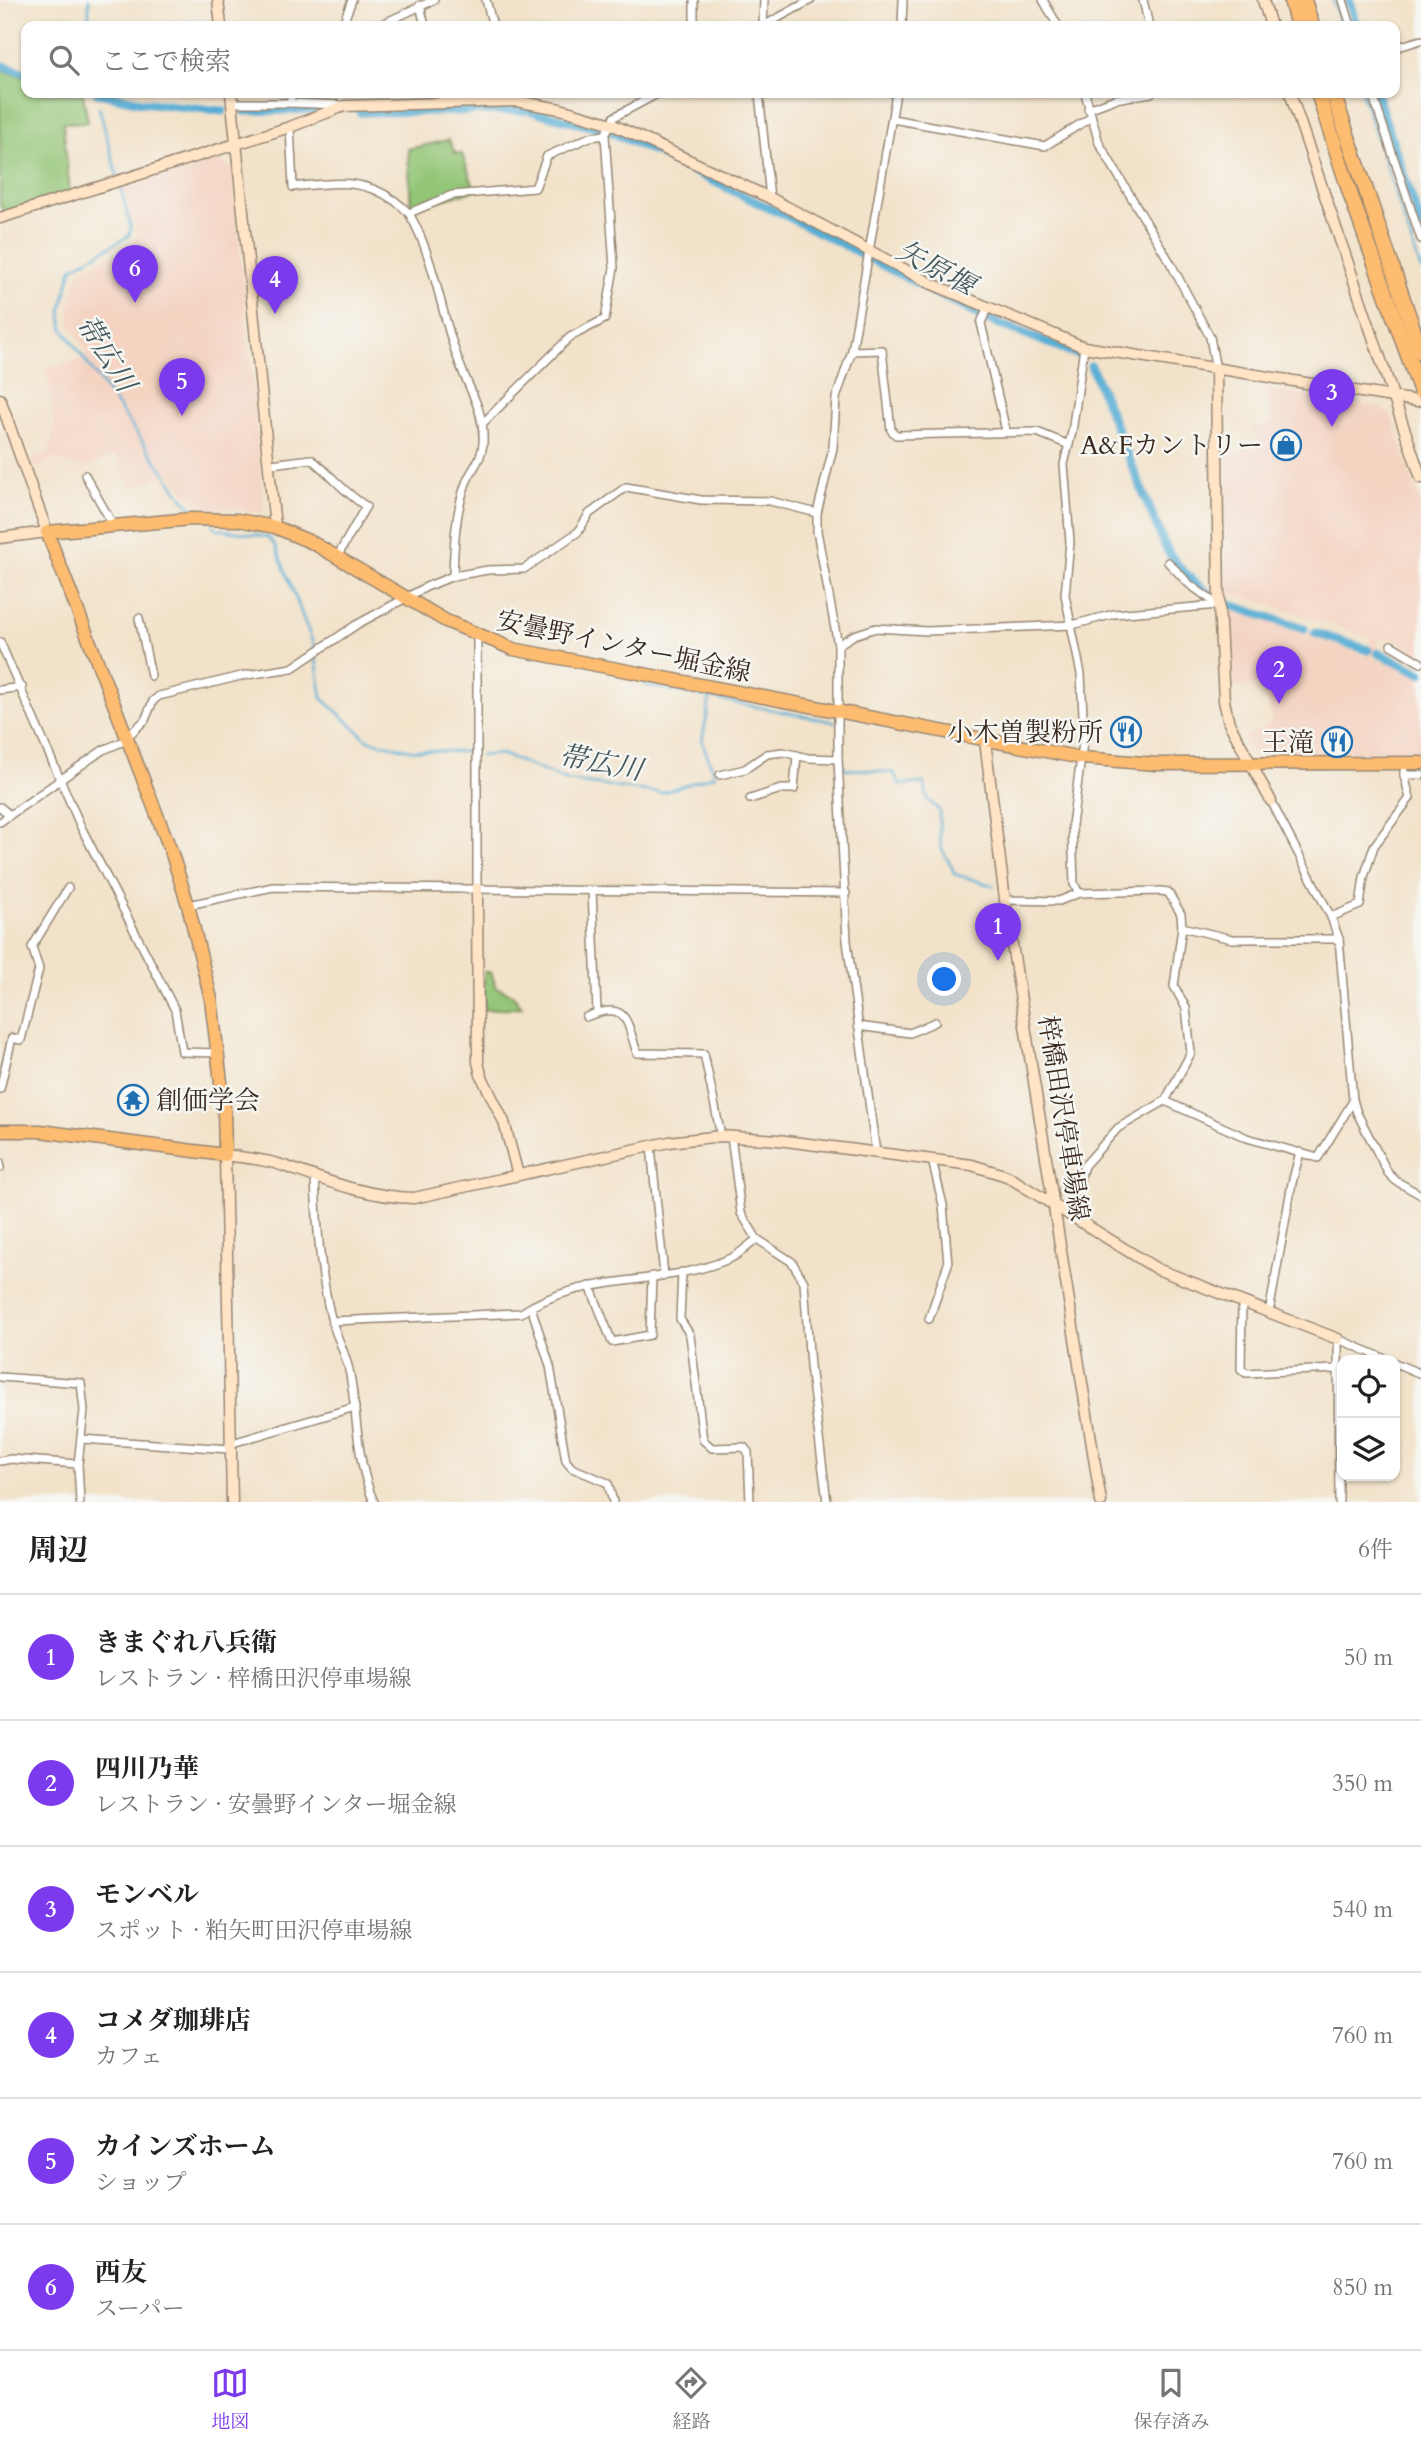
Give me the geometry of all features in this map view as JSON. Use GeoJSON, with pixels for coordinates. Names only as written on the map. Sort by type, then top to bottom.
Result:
{"type":"FeatureCollection","features":[{"type":"Feature","properties":{"kind":"highway"},"geometry":{"type":"LineString","coordinates":[[1291,0],[1297,21]]}},
{"type":"Feature","properties":{"kind":"highway"},"geometry":{"type":"LineString","coordinates":[[1304,0],[1310,21]]}},
{"type":"Feature","properties":{"kind":"highway"},"geometry":{"type":"LineString","coordinates":[[1320,98],[1419,397]]}},
{"type":"Feature","properties":{"kind":"highway"},"geometry":{"type":"LineString","coordinates":[[1335,98],[1421,352]]}},
{"type":"Feature","properties":{"kind":"main road","name":"安曇野インター堀金線"},"geometry":{"type":"LineString","coordinates":[[47,532],[214,519],[275,527],[337,557],[406,599],[477,636],[537,655],[1082,758],[1156,764],[1404,769],[1421,763]]}},
{"type":"Feature","properties":{"kind":"main road"},"geometry":{"type":"LineString","coordinates":[[0,1131],[40,1131],[225,1155],[218,1053],[211,999],[188,905],[127,737],[47,532]]}},
{"type":"Feature","properties":{"kind":"street"},"geometry":{"type":"LineString","coordinates":[[218,0],[221,21]]}},
{"type":"Feature","properties":{"kind":"street"},"geometry":{"type":"LineString","coordinates":[[344,21],[352,0]]}},
{"type":"Feature","properties":{"kind":"street"},"geometry":{"type":"LineString","coordinates":[[388,21],[434,0]]}},
{"type":"Feature","properties":{"kind":"street"},"geometry":{"type":"LineString","coordinates":[[486,0],[492,21]]}},
{"type":"Feature","properties":{"kind":"street"},"geometry":{"type":"LineString","coordinates":[[694,0],[694,21]]}},
{"type":"Feature","properties":{"kind":"street"},"geometry":{"type":"LineString","coordinates":[[763,21],[764,0]]}},
{"type":"Feature","properties":{"kind":"street"},"geometry":{"type":"LineString","coordinates":[[772,21],[811,0]]}},
{"type":"Feature","properties":{"kind":"street"},"geometry":{"type":"LineString","coordinates":[[902,21],[903,0]]}},
{"type":"Feature","properties":{"kind":"street"},"geometry":{"type":"LineString","coordinates":[[1043,0],[1055,21]]}},
{"type":"Feature","properties":{"kind":"street"},"geometry":{"type":"LineString","coordinates":[[1143,0],[1148,21]]}},
{"type":"Feature","properties":{"kind":"street"},"geometry":{"type":"LineString","coordinates":[[1263,0],[1269,21]]}},
{"type":"Feature","properties":{"kind":"street"},"geometry":{"type":"LineString","coordinates":[[1343,0],[1349,21]]}},
{"type":"Feature","properties":{"kind":"street"},"geometry":{"type":"LineString","coordinates":[[420,5],[424,21]]}},
{"type":"Feature","properties":{"kind":"street"},"geometry":{"type":"LineString","coordinates":[[1400,46],[1421,40]]}},
{"type":"Feature","properties":{"kind":"street"},"geometry":{"type":"LineString","coordinates":[[275,527],[239,143],[232,98],[344,106],[444,98]]}},
{"type":"Feature","properties":{"kind":"street"},"geometry":{"type":"LineString","coordinates":[[290,103],[291,98]]}},
{"type":"Feature","properties":{"kind":"street"},"geometry":{"type":"LineString","coordinates":[[516,98],[609,124],[770,198],[932,284],[1084,347],[1392,397],[1419,397]]}},
{"type":"Feature","properties":{"kind":"street"},"geometry":{"type":"LineString","coordinates":[[483,423],[570,337],[605,319],[614,268],[605,135],[614,117],[650,98]]}},
{"type":"Feature","properties":{"kind":"street"},"geometry":{"type":"LineString","coordinates":[[760,98],[770,198]]}},
{"type":"Feature","properties":{"kind":"street"},"geometry":{"type":"LineString","coordinates":[[876,1153],[847,941],[838,759],[838,645],[817,531],[817,513],[833,447],[836,398],[852,351],[895,98]]}},
{"type":"Feature","properties":{"kind":"street"},"geometry":{"type":"LineString","coordinates":[[1086,98],[1100,143],[1210,337],[1216,370],[1219,605],[1224,701],[1229,723],[1331,917],[1339,939],[1353,1100],[1357,1114],[1388,1173],[1421,1195]]}},
{"type":"Feature","properties":{"kind":"street"},"geometry":{"type":"LineString","coordinates":[[1088,109],[1121,98]]}},
{"type":"Feature","properties":{"kind":"street"},"geometry":{"type":"LineString","coordinates":[[1292,98],[1421,478]]}},
{"type":"Feature","properties":{"kind":"street"},"geometry":{"type":"LineString","coordinates":[[1373,98],[1421,239]]}},
{"type":"Feature","properties":{"kind":"street"},"geometry":{"type":"LineString","coordinates":[[0,218],[290,127],[344,106]]}},
{"type":"Feature","properties":{"kind":"street"},"geometry":{"type":"LineString","coordinates":[[892,119],[1045,146],[1090,118]]}},
{"type":"Feature","properties":{"kind":"street"},"geometry":{"type":"LineString","coordinates":[[290,127],[293,187],[348,181],[392,199],[409,213],[483,423],[480,459],[466,483],[462,497],[454,540],[453,576]]}},
{"type":"Feature","properties":{"kind":"street"},"geometry":{"type":"LineString","coordinates":[[409,213],[452,195],[536,188],[547,156],[590,137],[605,135]]}},
{"type":"Feature","properties":{"kind":"street"},"geometry":{"type":"LineString","coordinates":[[987,309],[981,323],[1006,430]]}},
{"type":"Feature","properties":{"kind":"street"},"geometry":{"type":"LineString","coordinates":[[1079,893],[1074,884],[1072,825],[1084,735],[1081,674],[1065,579],[1070,542],[1064,464],[1084,347]]}},
{"type":"Feature","properties":{"kind":"street"},"geometry":{"type":"LineString","coordinates":[[852,351],[882,350],[891,430],[896,435],[1006,430],[1037,432],[1069,445]]}},
{"type":"Feature","properties":{"kind":"street"},"geometry":{"type":"LineString","coordinates":[[0,398],[3,414],[47,532],[0,538]]}},
{"type":"Feature","properties":{"kind":"street"},"geometry":{"type":"LineString","coordinates":[[271,464],[311,458],[337,479],[348,496],[366,506],[337,557]]}},
{"type":"Feature","properties":{"kind":"street"},"geometry":{"type":"LineString","coordinates":[[85,474],[113,526]]}},
{"type":"Feature","properties":{"kind":"street"},"geometry":{"type":"LineString","coordinates":[[0,822],[127,737],[145,720],[153,701],[159,696],[241,676],[292,668],[356,625],[453,576],[488,569],[524,569],[578,532],[589,514],[626,487],[701,500],[770,501],[817,513]]}},
{"type":"Feature","properties":{"kind":"street"},"geometry":{"type":"LineString","coordinates":[[1168,562],[1189,584],[1219,605]]}},
{"type":"Feature","properties":{"kind":"street"},"geometry":{"type":"LineString","coordinates":[[838,645],[854,635],[876,628],[928,631],[1072,625],[1114,614],[1219,605]]}},
{"type":"Feature","properties":{"kind":"street"},"geometry":{"type":"LineString","coordinates":[[139,618],[151,676]]}},
{"type":"Feature","properties":{"kind":"street"},"geometry":{"type":"LineString","coordinates":[[477,636],[478,1062],[481,1075],[504,1122],[518,1175]]}},
{"type":"Feature","properties":{"kind":"street"},"geometry":{"type":"LineString","coordinates":[[0,642],[22,687],[81,827],[175,1010],[182,1052],[218,1053]]}},
{"type":"Feature","properties":{"kind":"street"},"geometry":{"type":"LineString","coordinates":[[1391,645],[1421,663]]}},
{"type":"Feature","properties":{"kind":"street"},"geometry":{"type":"LineString","coordinates":[[0,690],[22,687]]}},
{"type":"Feature","properties":{"kind":"street","name":"梓橋田沢停車場線"},"geometry":{"type":"LineString","coordinates":[[985,741],[1005,900],[1101,1502]]}},
{"type":"Feature","properties":{"kind":"street"},"geometry":{"type":"LineString","coordinates":[[720,775],[745,769],[767,754],[783,752],[838,759]]}},
{"type":"Feature","properties":{"kind":"street"},"geometry":{"type":"LineString","coordinates":[[750,799],[781,789],[794,789],[797,755]]}},
{"type":"Feature","properties":{"kind":"street"},"geometry":{"type":"LineString","coordinates":[[1404,769],[1421,775]]}},
{"type":"Feature","properties":{"kind":"street"},"geometry":{"type":"LineString","coordinates":[[1331,917],[1360,905],[1364,877],[1374,845],[1410,798],[1404,769]]}},
{"type":"Feature","properties":{"kind":"street"},"geometry":{"type":"LineString","coordinates":[[0,807],[10,815]]}},
{"type":"Feature","properties":{"kind":"street"},"geometry":{"type":"LineString","coordinates":[[188,905],[273,887],[846,893]]}},
{"type":"Feature","properties":{"kind":"street"},"geometry":{"type":"LineString","coordinates":[[0,1089],[12,1038],[21,1040],[39,969],[32,947],[68,888]]}},
{"type":"Feature","properties":{"kind":"street"},"geometry":{"type":"LineString","coordinates":[[592,890],[597,1012]]}},
{"type":"Feature","properties":{"kind":"street"},"geometry":{"type":"LineString","coordinates":[[1005,900],[1059,901],[1079,893],[1168,892],[1181,914],[1182,927],[1174,986],[1185,1008],[1191,1053],[1165,1101],[1118,1128],[1084,1166],[1069,1216]]}},
{"type":"Feature","properties":{"kind":"street"},"geometry":{"type":"LineString","coordinates":[[1182,927],[1232,939],[1339,939]]}},
{"type":"Feature","properties":{"kind":"street"},"geometry":{"type":"LineString","coordinates":[[586,1017],[610,1008],[625,1016],[637,1053],[704,1054],[707,1058],[741,1213],[757,1239],[792,1262],[804,1282],[810,1366],[827,1502]]}},
{"type":"Feature","properties":{"kind":"street"},"geometry":{"type":"LineString","coordinates":[[858,1026],[910,1033],[935,1022]]}},
{"type":"Feature","properties":{"kind":"street"},"geometry":{"type":"LineString","coordinates":[[1165,1101],[1247,1138],[1318,1158],[1353,1100]]}},
{"type":"Feature","properties":{"kind":"street"},"geometry":{"type":"LineString","coordinates":[[232,1502],[225,1155],[281,1165],[315,1179],[373,1194],[414,1198],[651,1147],[726,1136],[932,1160],[998,1172],[1157,1269],[1376,1355]]}},
{"type":"Feature","properties":{"kind":"street"},"geometry":{"type":"LineString","coordinates":[[651,1147],[664,1275]]}},
{"type":"Feature","properties":{"kind":"street"},"geometry":{"type":"LineString","coordinates":[[1269,1313],[1300,1152]]}},
{"type":"Feature","properties":{"kind":"street"},"geometry":{"type":"LineString","coordinates":[[929,1319],[948,1264],[943,1205],[932,1160]]}},
{"type":"Feature","properties":{"kind":"street"},"geometry":{"type":"LineString","coordinates":[[0,1162],[0,1168]]}},
{"type":"Feature","properties":{"kind":"street"},"geometry":{"type":"LineString","coordinates":[[315,1179],[318,1250],[332,1321],[350,1371],[362,1467],[374,1502]]}},
{"type":"Feature","properties":{"kind":"street"},"geometry":{"type":"LineString","coordinates":[[332,1321],[521,1313],[530,1307],[590,1286],[682,1272],[732,1257],[757,1239]]}},
{"type":"Feature","properties":{"kind":"street"},"geometry":{"type":"LineString","coordinates":[[682,1272],[680,1319],[690,1335],[703,1440],[712,1448],[744,1447],[748,1452],[750,1502]]}},
{"type":"Feature","properties":{"kind":"street"},"geometry":{"type":"LineString","coordinates":[[590,1286],[612,1342],[638,1339],[650,1335],[652,1276]]}},
{"type":"Feature","properties":{"kind":"street"},"geometry":{"type":"LineString","coordinates":[[1242,1303],[1241,1369],[1246,1374],[1337,1369]]}},
{"type":"Feature","properties":{"kind":"street"},"geometry":{"type":"LineString","coordinates":[[530,1307],[550,1366],[566,1461],[572,1468],[608,1483],[613,1502]]}},
{"type":"Feature","properties":{"kind":"street"},"geometry":{"type":"LineString","coordinates":[[1338,1339],[1338,1355]]}},
{"type":"Feature","properties":{"kind":"street"},"geometry":{"type":"LineString","coordinates":[[1400,1365],[1421,1374]]}},
{"type":"Feature","properties":{"kind":"street"},"geometry":{"type":"LineString","coordinates":[[0,1377],[81,1383],[84,1410],[78,1464],[80,1502]]}},
{"type":"Feature","properties":{"kind":"street"},"geometry":{"type":"LineString","coordinates":[[81,1439],[230,1446],[355,1407]]}},
{"type":"Feature","properties":{"kind":"street"},"geometry":{"type":"LineString","coordinates":[[1338,1418],[1339,1502]]}},
{"type":"Feature","properties":{"kind":"street"},"geometry":{"type":"LineString","coordinates":[[0,1461],[11,1459],[78,1464]]}},
{"type":"Feature","properties":{"kind":"shaded area"},"geometry":{"type":"Polygon","coordinates":[[[219,160],[232,169],[264,509],[260,513],[236,509],[208,510],[185,493],[169,473],[130,489],[115,455],[90,466],[79,467],[55,459],[34,468],[31,460],[49,452],[55,426],[46,368],[79,360],[88,353],[70,325],[69,307],[77,277],[83,268],[132,245],[137,235],[123,188],[219,160]]]}},
{"type":"Feature","properties":{"kind":"shaded area"},"geometry":{"type":"Polygon","coordinates":[[[1266,389],[1380,407],[1391,415],[1421,507],[1421,659],[1394,638],[1379,638],[1374,658],[1407,669],[1421,679],[1421,751],[1257,754],[1248,749],[1242,739],[1273,722],[1263,683],[1227,689],[1227,605],[1366,656],[1370,644],[1370,637],[1227,591],[1225,454],[1260,445],[1251,428],[1272,423],[1266,389]]]}},
{"type":"Feature","properties":{"kind":"green space"},"geometry":{"type":"Polygon","coordinates":[[[0,70],[21,76],[21,98],[84,98],[88,122],[63,123],[70,193],[4,213],[0,204],[0,70]]]}},
{"type":"Feature","properties":{"kind":"green space"},"geometry":{"type":"Polygon","coordinates":[[[449,140],[455,153],[462,154],[475,190],[411,209],[408,149],[449,140]]]}},
{"type":"Feature","properties":{"kind":"green space"},"geometry":{"type":"Polygon","coordinates":[[[484,972],[491,972],[496,987],[512,994],[522,1007],[484,1010],[484,972]]]}},
{"type":"Feature","properties":{"kind":"waterway","name":"帯広川"},"geometry":{"type":"LineString","coordinates":[[89,0],[89,21]]}},
{"type":"Feature","properties":{"kind":"waterway"},"geometry":{"type":"LineString","coordinates":[[1333,0],[1339,21]]}},
{"type":"Feature","properties":{"kind":"waterway"},"geometry":{"type":"LineString","coordinates":[[1349,0],[1355,21]]}},
{"type":"Feature","properties":{"kind":"waterway","name":"矢原堰"},"geometry":{"type":"LineString","coordinates":[[0,65],[21,71]]}},
{"type":"Feature","properties":{"kind":"waterway","name":"矢原堰"},"geometry":{"type":"LineString","coordinates":[[121,98],[223,111]]}},
{"type":"Feature","properties":{"kind":"waterway"},"geometry":{"type":"LineString","coordinates":[[1364,98],[1421,270]]}},
{"type":"Feature","properties":{"kind":"waterway"},"geometry":{"type":"LineString","coordinates":[[1378,98],[1421,226]]}},
{"type":"Feature","properties":{"kind":"waterway","name":"帯広川"},"geometry":{"type":"LineString","coordinates":[[99,107],[118,179]]}},
{"type":"Feature","properties":{"kind":"waterway","name":"矢原堰"},"geometry":{"type":"LineString","coordinates":[[244,111],[314,109]]}},
{"type":"Feature","properties":{"kind":"waterway","name":"矢原堰"},"geometry":{"type":"LineString","coordinates":[[360,112],[528,110],[604,130]]}},
{"type":"Feature","properties":{"kind":"waterway","name":"矢原堰"},"geometry":{"type":"LineString","coordinates":[[613,133],[655,152]]}},
{"type":"Feature","properties":{"kind":"waterway","name":"矢原堰"},"geometry":{"type":"LineString","coordinates":[[661,155],[678,163]]}},
{"type":"Feature","properties":{"kind":"waterway","name":"矢原堰"},"geometry":{"type":"LineString","coordinates":[[684,167],[775,211]]}},
{"type":"Feature","properties":{"kind":"waterway","name":"帯広川"},"geometry":{"type":"LineString","coordinates":[[120,185],[131,228],[129,236],[72,268],[61,312],[63,329],[184,500],[202,515]]}},
{"type":"Feature","properties":{"kind":"waterway","name":"矢原堰"},"geometry":{"type":"LineString","coordinates":[[781,213],[864,255]]}},
{"type":"Feature","properties":{"kind":"waterway","name":"矢原堰"},"geometry":{"type":"LineString","coordinates":[[871,259],[980,316]]}},
{"type":"Feature","properties":{"kind":"waterway","name":"矢原堰"},"geometry":{"type":"LineString","coordinates":[[987,319],[1079,355]]}},
{"type":"Feature","properties":{"kind":"waterway","name":"矢原堰"},"geometry":{"type":"LineString","coordinates":[[1091,366],[1165,546],[1186,574],[1212,596]]}},
{"type":"Feature","properties":{"kind":"waterway","name":"帯広川"},"geometry":{"type":"LineString","coordinates":[[212,524],[217,529],[268,537],[276,547],[314,646],[322,698],[368,740],[410,750],[471,752]]}},
{"type":"Feature","properties":{"kind":"waterway","name":"矢原堰"},"geometry":{"type":"LineString","coordinates":[[1228,604],[1304,629]]}},
{"type":"Feature","properties":{"kind":"waterway","name":"矢原堰"},"geometry":{"type":"LineString","coordinates":[[1315,633],[1368,650]]}},
{"type":"Feature","properties":{"kind":"waterway","name":"矢原堰"},"geometry":{"type":"LineString","coordinates":[[1378,653],[1421,673]]}},
{"type":"Feature","properties":{"kind":"waterway"},"geometry":{"type":"LineString","coordinates":[[644,685],[710,698]]}},
{"type":"Feature","properties":{"kind":"waterway","name":"帯広川"},"geometry":{"type":"LineString","coordinates":[[480,756],[501,754],[568,781],[661,793],[715,775],[702,742],[710,698],[835,722]]}},
{"type":"Feature","properties":{"kind":"waterway"},"geometry":{"type":"LineString","coordinates":[[842,763],[846,769],[894,773],[900,785],[924,783],[928,800],[939,810],[942,849],[954,874],[994,886]]}},
{"type":"Feature","properties":{"kind":"place","name":"西友"},"geometry":{"type":"Point","coordinates":[135,303]}},
{"type":"Feature","properties":{"kind":"place","name":"コメダ珈琲店"},"geometry":{"type":"Point","coordinates":[275,314]}},
{"type":"Feature","properties":{"kind":"place","name":"カインズホーム"},"geometry":{"type":"Point","coordinates":[182,416]}},
{"type":"Feature","properties":{"kind":"place","name":"モンベル"},"geometry":{"type":"Point","coordinates":[1332,427]}},
{"type":"Feature","properties":{"kind":"place","name":"A&Fカントリー"},"geometry":{"type":"Point","coordinates":[1286,445]}},
{"type":"Feature","properties":{"kind":"place","name":"四川乃華"},"geometry":{"type":"Point","coordinates":[1279,704]}},
{"type":"Feature","properties":{"kind":"place","name":"小木曽製粉所"},"geometry":{"type":"Point","coordinates":[1126,732]}},
{"type":"Feature","properties":{"kind":"place","name":"王滝"},"geometry":{"type":"Point","coordinates":[1337,742]}},
{"type":"Feature","properties":{"kind":"place","name":"きまぐれ八兵衛"},"geometry":{"type":"Point","coordinates":[998,961]}},
{"type":"Feature","properties":{"kind":"place","name":"創価学会"},"geometry":{"type":"Point","coordinates":[133,1100]}}]}
